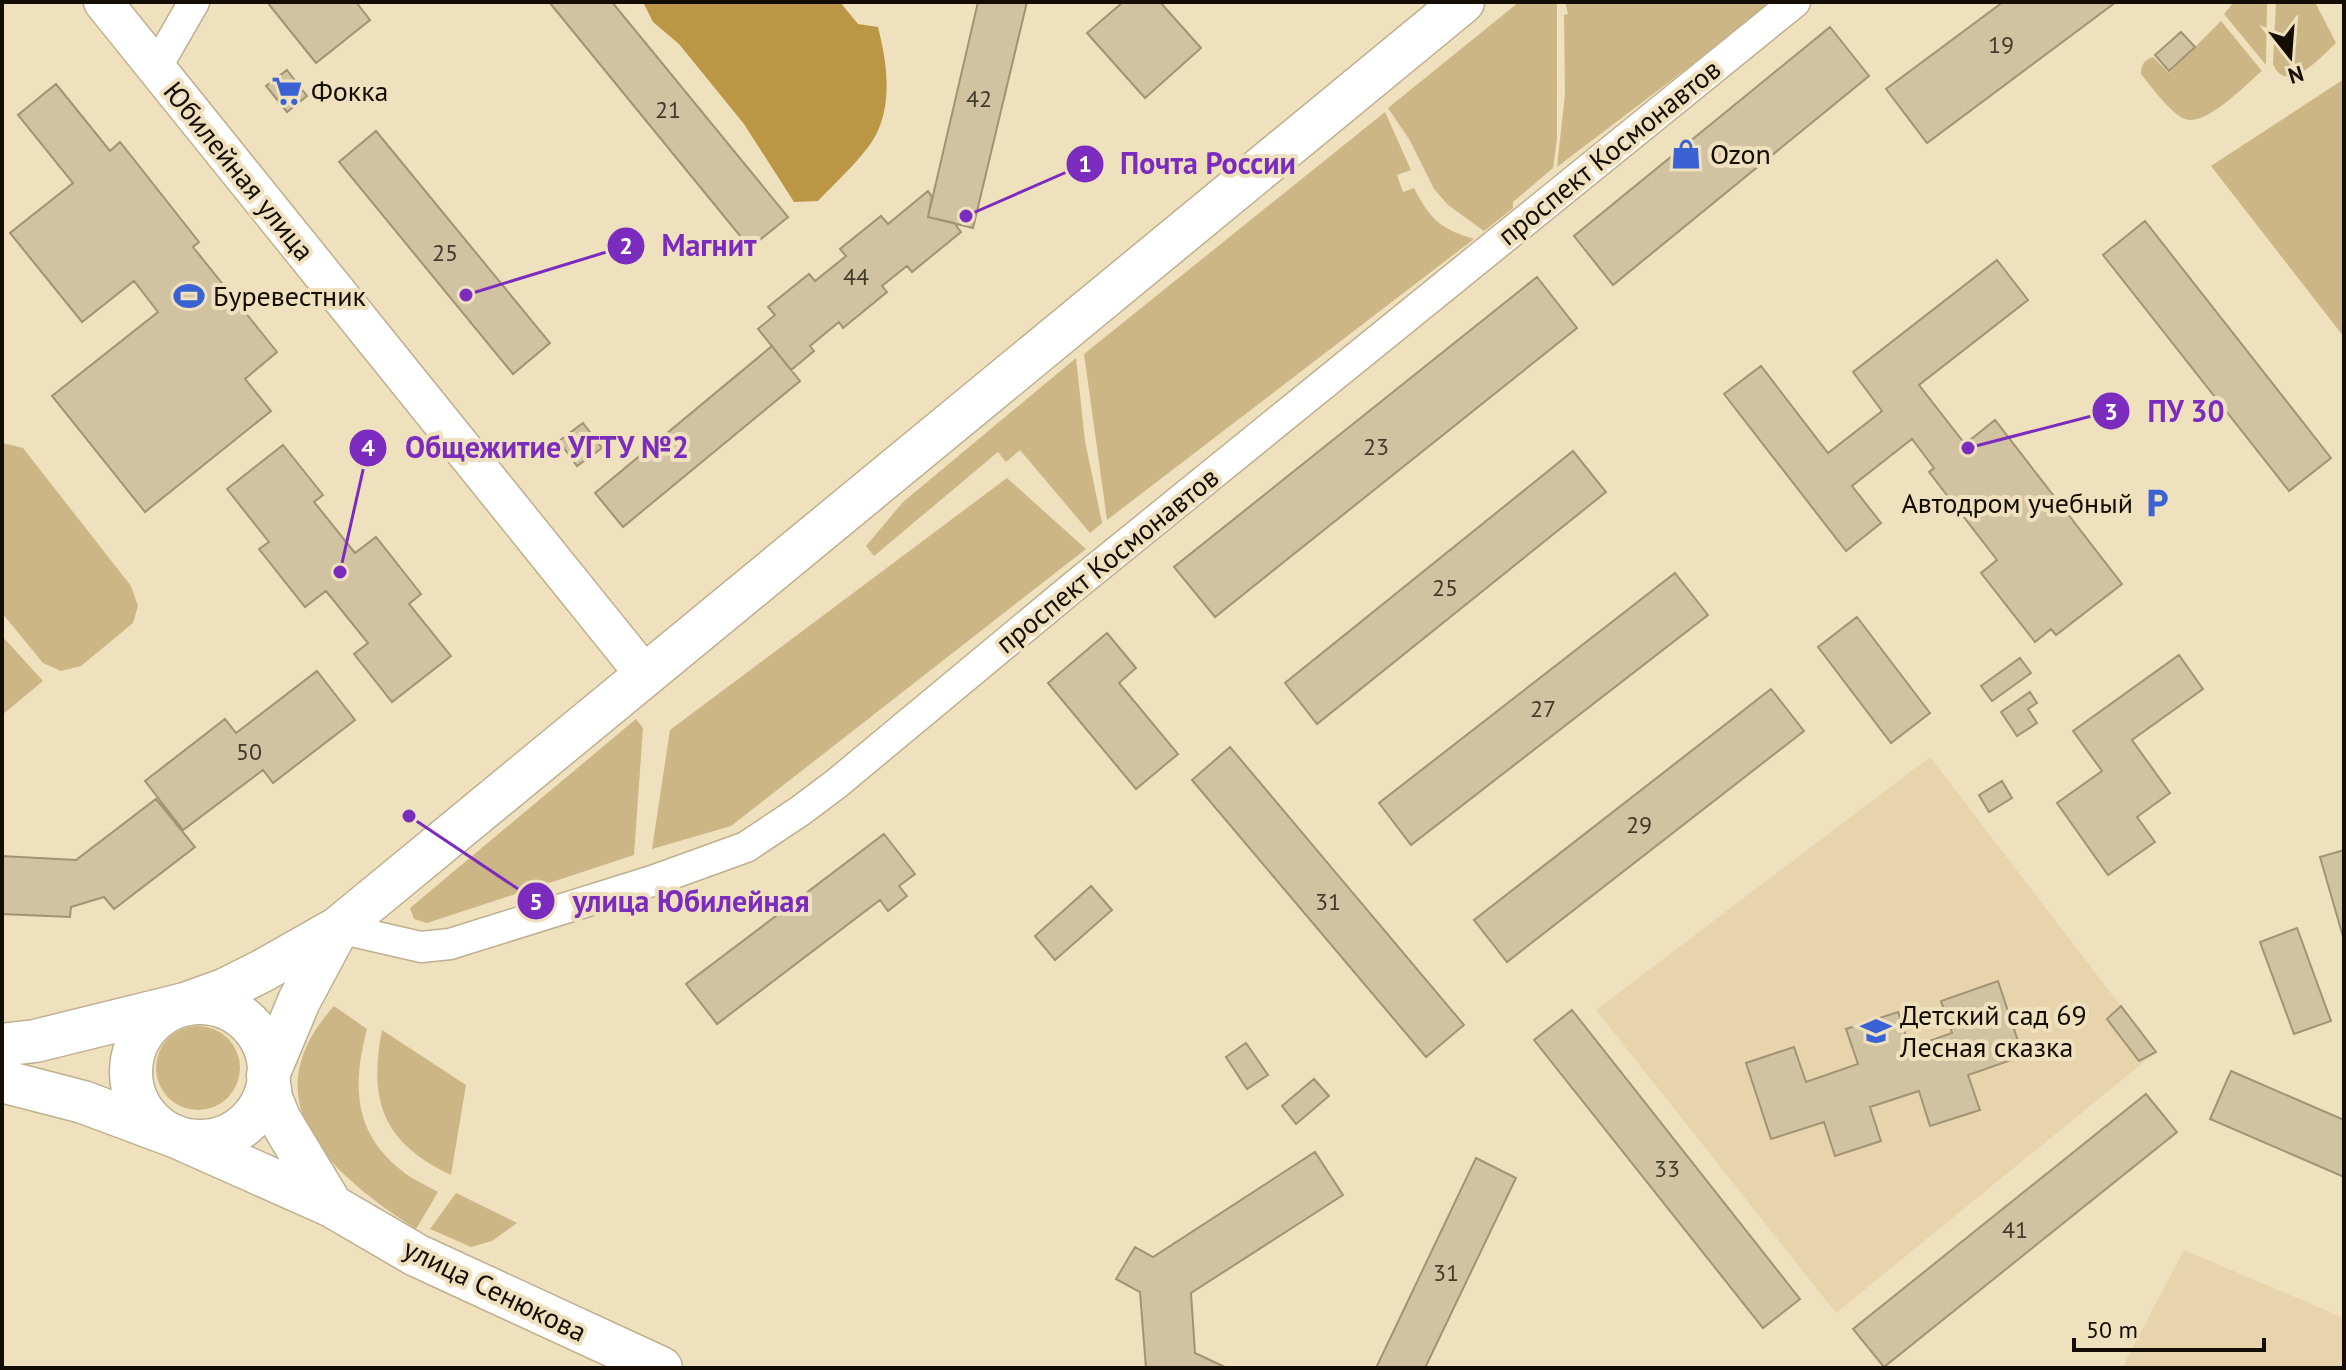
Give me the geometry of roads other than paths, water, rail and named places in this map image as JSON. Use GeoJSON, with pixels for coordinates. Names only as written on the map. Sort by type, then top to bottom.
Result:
{"type":"FeatureCollection","features":[{"type":"Feature","properties":{"kind":"main road"},"geometry":{"type":"LineString","coordinates":[[185,1004],[262,971],[338,928],[1463,2]]}},
{"type":"Feature","properties":{"kind":"main road"},"geometry":{"type":"LineString","coordinates":[[268,1075],[299,1001],[338,928]]}},
{"type":"Feature","properties":{"kind":"main road","name":"улица Сенюкова"},"geometry":{"type":"LineString","coordinates":[[2,1045],[35,1041],[185,1004],[208,1003],[231,1009],[250,1023],[263,1043],[269,1065],[267,1089],[258,1110],[242,1127],[220,1138],[198,1141],[177,1137],[157,1126],[142,1109],[133,1089],[131,1067],[136,1045],[148,1027],[164,1012],[185,1004]]}},
{"type":"Feature","properties":{"kind":"main road","name":"улица Сенюкова"},"geometry":{"type":"LineString","coordinates":[[268,1075],[271,1098],[279,1118],[332,1206]]}},
{"type":"Feature","properties":{"kind":"main road","name":"улица Сенюкова"},"geometry":{"type":"LineString","coordinates":[[2,1081],[83,1102],[177,1137],[332,1206],[416,1255],[661,1368]]}},
{"type":"Feature","properties":{"kind":"street","name":"Юбилейная улица"},"geometry":{"type":"LineString","coordinates":[[103,2],[646,676]]}},
{"type":"Feature","properties":{"kind":"street"},"geometry":{"type":"LineString","coordinates":[[156,68],[194,2]]}},
{"type":"Feature","properties":{"kind":"street","name":"проспект Космонавтов"},"geometry":{"type":"LineString","coordinates":[[338,928],[421,947],[450,944],[652,881],[746,847],[836,784],[1061,596],[1795,2]]}},
{"type":"Feature","properties":{"kind":"place","name":"Фокка"},"geometry":{"type":"Point","coordinates":[287,91]}},
{"type":"Feature","properties":{"kind":"place","name":"Ozon"},"geometry":{"type":"Point","coordinates":[1686,154]}},
{"type":"Feature","properties":{"kind":"place","name":"Почта России"},"geometry":{"type":"Point","coordinates":[966,216]}},
{"type":"Feature","properties":{"kind":"place","name":"Магнит"},"geometry":{"type":"Point","coordinates":[466,295]}},
{"type":"Feature","properties":{"kind":"place","name":"Буревестник"},"geometry":{"type":"Point","coordinates":[189,296]}},
{"type":"Feature","properties":{"kind":"place","name":"ПУ 30"},"geometry":{"type":"Point","coordinates":[1968,448]}},
{"type":"Feature","properties":{"kind":"place","name":"Автодром учебный"},"geometry":{"type":"Point","coordinates":[2157,503]}},
{"type":"Feature","properties":{"kind":"place","name":"Общежитие УГТУ №2"},"geometry":{"type":"Point","coordinates":[340,572]}},
{"type":"Feature","properties":{"kind":"place","name":"улица Юбилейная"},"geometry":{"type":"Point","coordinates":[409,816]}},
{"type":"Feature","properties":{"kind":"place","name":"Детский сад 69 Лесная сказка"},"geometry":{"type":"Point","coordinates":[1876,1031]}}]}
